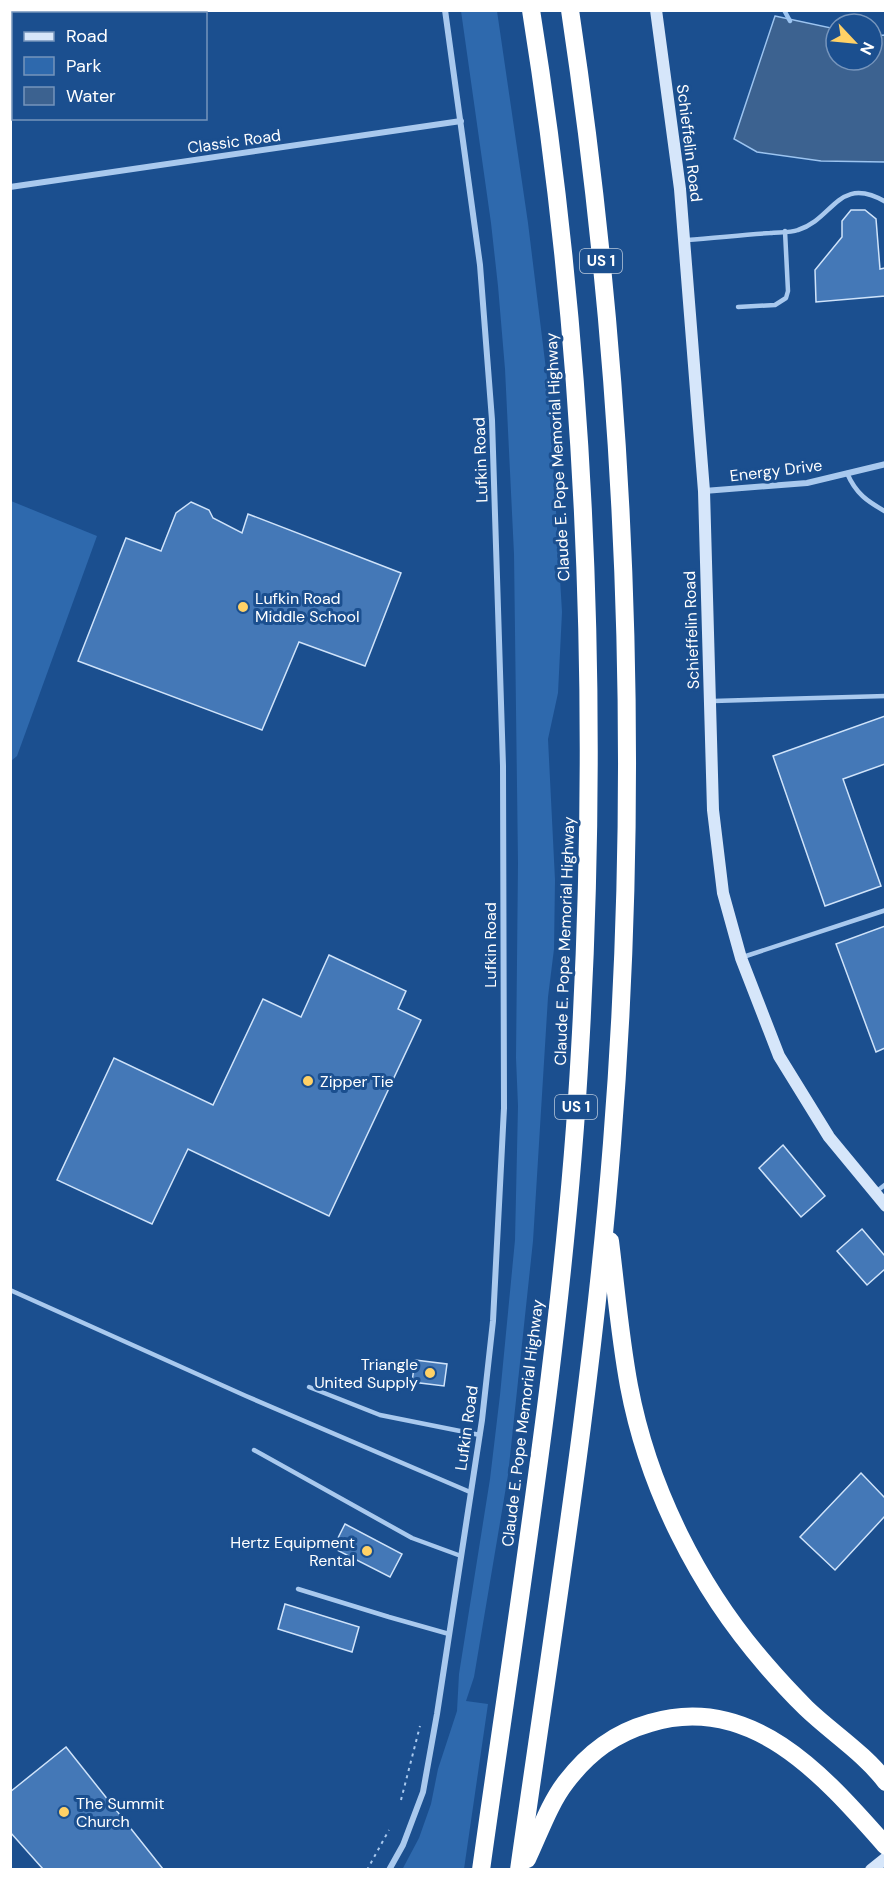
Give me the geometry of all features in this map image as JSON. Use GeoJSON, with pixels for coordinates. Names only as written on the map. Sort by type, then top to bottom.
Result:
{"type":"FeatureCollection","features":[{"type":"Feature","properties":{"kind":"highway","name":"Claude E. Pope Memorial Highway"},"geometry":{"type":"LineString","coordinates":[[481,1869],[538,1467],[565,1239],[580,1049],[586,917],[589,749],[580,479],[556,194],[531,10]]}},
{"type":"Feature","properties":{"kind":"highway","name":"US 1"},"geometry":{"type":"LineString","coordinates":[[521,1869],[591,1353],[606,1214],[622,966],[627,797],[626,657],[621,513],[609,333],[585,114],[570,10]]}},
{"type":"Feature","properties":{"kind":"highway"},"geometry":{"type":"LineString","coordinates":[[606,1214],[629,1387],[641,1435],[659,1488],[678,1532],[715,1600],[766,1665],[806,1708],[882,1775]]}},
{"type":"Feature","properties":{"kind":"highway"},"geometry":{"type":"LineString","coordinates":[[521,1869],[549,1810],[566,1783],[593,1752],[627,1730],[659,1720],[689,1716],[717,1717],[744,1725],[791,1751],[852,1808],[885,1846]]}},
{"type":"Feature","properties":{"kind":"street","name":"Lufkin Road"},"geometry":{"type":"LineString","coordinates":[[389,1869],[403,1845],[423,1792],[480,1435],[493,1321],[504,1108],[503,766],[492,420],[480,265],[445,10]]}},
{"type":"Feature","properties":{"kind":"street","name":"Schieffelin Road"},"geometry":{"type":"LineString","coordinates":[[656,10],[680,189],[704,491],[713,810],[723,893],[741,958],[779,1056],[829,1137],[885,1206]]}},
{"type":"Feature","properties":{"kind":"street","name":"Classic Road"},"geometry":{"type":"LineString","coordinates":[[10,187],[461,121]]}},
{"type":"Feature","properties":{"kind":"street","name":"Energy Drive"},"geometry":{"type":"LineString","coordinates":[[704,491],[807,483],[885,464]]}},
{"type":"Feature","properties":{"kind":"street"},"geometry":{"type":"LineString","coordinates":[[871,1869],[885,1858]]}},
{"type":"Feature","properties":{"kind":"lane"},"geometry":{"type":"LineString","coordinates":[[684,240],[797,231],[816,220],[843,196],[875,196],[885,202]]}},
{"type":"Feature","properties":{"kind":"lane"},"geometry":{"type":"LineString","coordinates":[[738,307],[775,305],[786,298],[788,291],[785,231]]}},
{"type":"Feature","properties":{"kind":"lane"},"geometry":{"type":"LineString","coordinates":[[847,473],[853,488],[868,502],[885,512]]}},
{"type":"Feature","properties":{"kind":"lane"},"geometry":{"type":"LineString","coordinates":[[710,701],[885,696]]}},
{"type":"Feature","properties":{"kind":"lane"},"geometry":{"type":"LineString","coordinates":[[741,958],[885,910]]}},
{"type":"Feature","properties":{"kind":"lane"},"geometry":{"type":"LineString","coordinates":[[875,1193],[885,1184]]}},
{"type":"Feature","properties":{"kind":"lane"},"geometry":{"type":"LineString","coordinates":[[10,1290],[276,1409],[470,1492]]}},
{"type":"Feature","properties":{"kind":"lane"},"geometry":{"type":"LineString","coordinates":[[309,1387],[380,1415],[480,1435]]}},
{"type":"Feature","properties":{"kind":"lane"},"geometry":{"type":"LineString","coordinates":[[254,1450],[412,1538],[461,1556]]}},
{"type":"Feature","properties":{"kind":"lane"},"geometry":{"type":"LineString","coordinates":[[298,1588],[449,1634]]}},
{"type":"Feature","properties":{"kind":"path"},"geometry":{"type":"LineString","coordinates":[[400,1800],[420,1726]]}},
{"type":"Feature","properties":{"kind":"path"},"geometry":{"type":"LineString","coordinates":[[366,1869],[389,1830]]}},
{"type":"Feature","properties":{"kind":"green space"},"geometry":{"type":"Polygon","coordinates":[[[461,11],[497,11],[528,223],[549,394],[562,612],[558,693],[548,739],[555,880],[554,949],[548,997],[533,1241],[508,1475],[474,1677],[466,1701],[488,1704],[464,1869],[402,1870],[419,1838],[431,1804],[438,1769],[457,1711],[459,1674],[490,1479],[515,1240],[518,1106],[516,1058],[518,863],[514,554],[505,369],[498,286],[461,11]]]}},
{"type":"Feature","properties":{"kind":"green space"},"geometry":{"type":"Polygon","coordinates":[[[11,501],[97,536],[17,756],[11,761],[11,501]]]}},
{"type":"Feature","properties":{"kind":"water"},"geometry":{"type":"Polygon","coordinates":[[[775,16],[824,26],[824,72],[884,72],[885,35],[885,162],[821,161],[757,152],[734,139],[775,16]]]}},
{"type":"Feature","properties":{"kind":"building"},"geometry":{"type":"Polygon","coordinates":[[[851,210],[865,210],[876,219],[880,269],[885,268],[885,296],[816,302],[815,270],[842,237],[842,221],[851,210]]]}},
{"type":"Feature","properties":{"kind":"building","name":"Lufkin Road Middle School"},"geometry":{"type":"Polygon","coordinates":[[[191,502],[209,510],[213,518],[242,533],[248,514],[401,573],[365,666],[299,642],[262,730],[78,661],[126,538],[161,551],[176,513],[191,502]]]}},
{"type":"Feature","properties":{"kind":"building"},"geometry":{"type":"Polygon","coordinates":[[[885,716],[885,764],[843,779],[881,886],[825,906],[773,756],[885,716]]]}},
{"type":"Feature","properties":{"kind":"building"},"geometry":{"type":"Polygon","coordinates":[[[885,926],[885,1048],[876,1052],[836,944],[885,926]]]}},
{"type":"Feature","properties":{"kind":"building","name":"Zipper Tie"},"geometry":{"type":"Polygon","coordinates":[[[329,955],[406,991],[398,1009],[421,1020],[329,1216],[188,1149],[152,1224],[57,1180],[114,1058],[213,1105],[263,999],[301,1017],[329,955]]]}},
{"type":"Feature","properties":{"kind":"building"},"geometry":{"type":"Polygon","coordinates":[[[783,1145],[825,1196],[801,1217],[759,1168],[783,1145]]]}},
{"type":"Feature","properties":{"kind":"building"},"geometry":{"type":"Polygon","coordinates":[[[862,1229],[885,1256],[885,1269],[867,1285],[837,1251],[862,1229]]]}},
{"type":"Feature","properties":{"kind":"building","name":"Triangle United Supply"},"geometry":{"type":"Polygon","coordinates":[[[415,1360],[447,1364],[444,1386],[412,1382],[415,1360]]]}},
{"type":"Feature","properties":{"kind":"building"},"geometry":{"type":"Polygon","coordinates":[[[861,1473],[885,1498],[885,1516],[835,1570],[800,1537],[861,1473]]]}},
{"type":"Feature","properties":{"kind":"building","name":"Hertz Equipment Rental"},"geometry":{"type":"Polygon","coordinates":[[[345,1524],[402,1554],[390,1577],[333,1548],[345,1524]]]}},
{"type":"Feature","properties":{"kind":"building"},"geometry":{"type":"Polygon","coordinates":[[[285,1604],[359,1627],[352,1652],[278,1629],[285,1604]]]}},
{"type":"Feature","properties":{"kind":"building","name":"The Summit Church"},"geometry":{"type":"Polygon","coordinates":[[[66,1747],[163,1869],[43,1869],[10,1832],[10,1792],[66,1747]]]}},
{"type":"Feature","properties":{"kind":"waterway"},"geometry":{"type":"LineString","coordinates":[[784,10],[790,21]]}},
{"type":"Feature","properties":{"kind":"place","name":"Lufkin Road Middle School"},"geometry":{"type":"Point","coordinates":[243,607]}},
{"type":"Feature","properties":{"kind":"place","name":"Zipper Tie"},"geometry":{"type":"Point","coordinates":[308,1081]}},
{"type":"Feature","properties":{"kind":"place","name":"Triangle United Supply"},"geometry":{"type":"Point","coordinates":[430,1373]}},
{"type":"Feature","properties":{"kind":"place","name":"Hertz Equipment Rental"},"geometry":{"type":"Point","coordinates":[367,1551]}},
{"type":"Feature","properties":{"kind":"place","name":"The Summit Church"},"geometry":{"type":"Point","coordinates":[64,1812]}}]}
